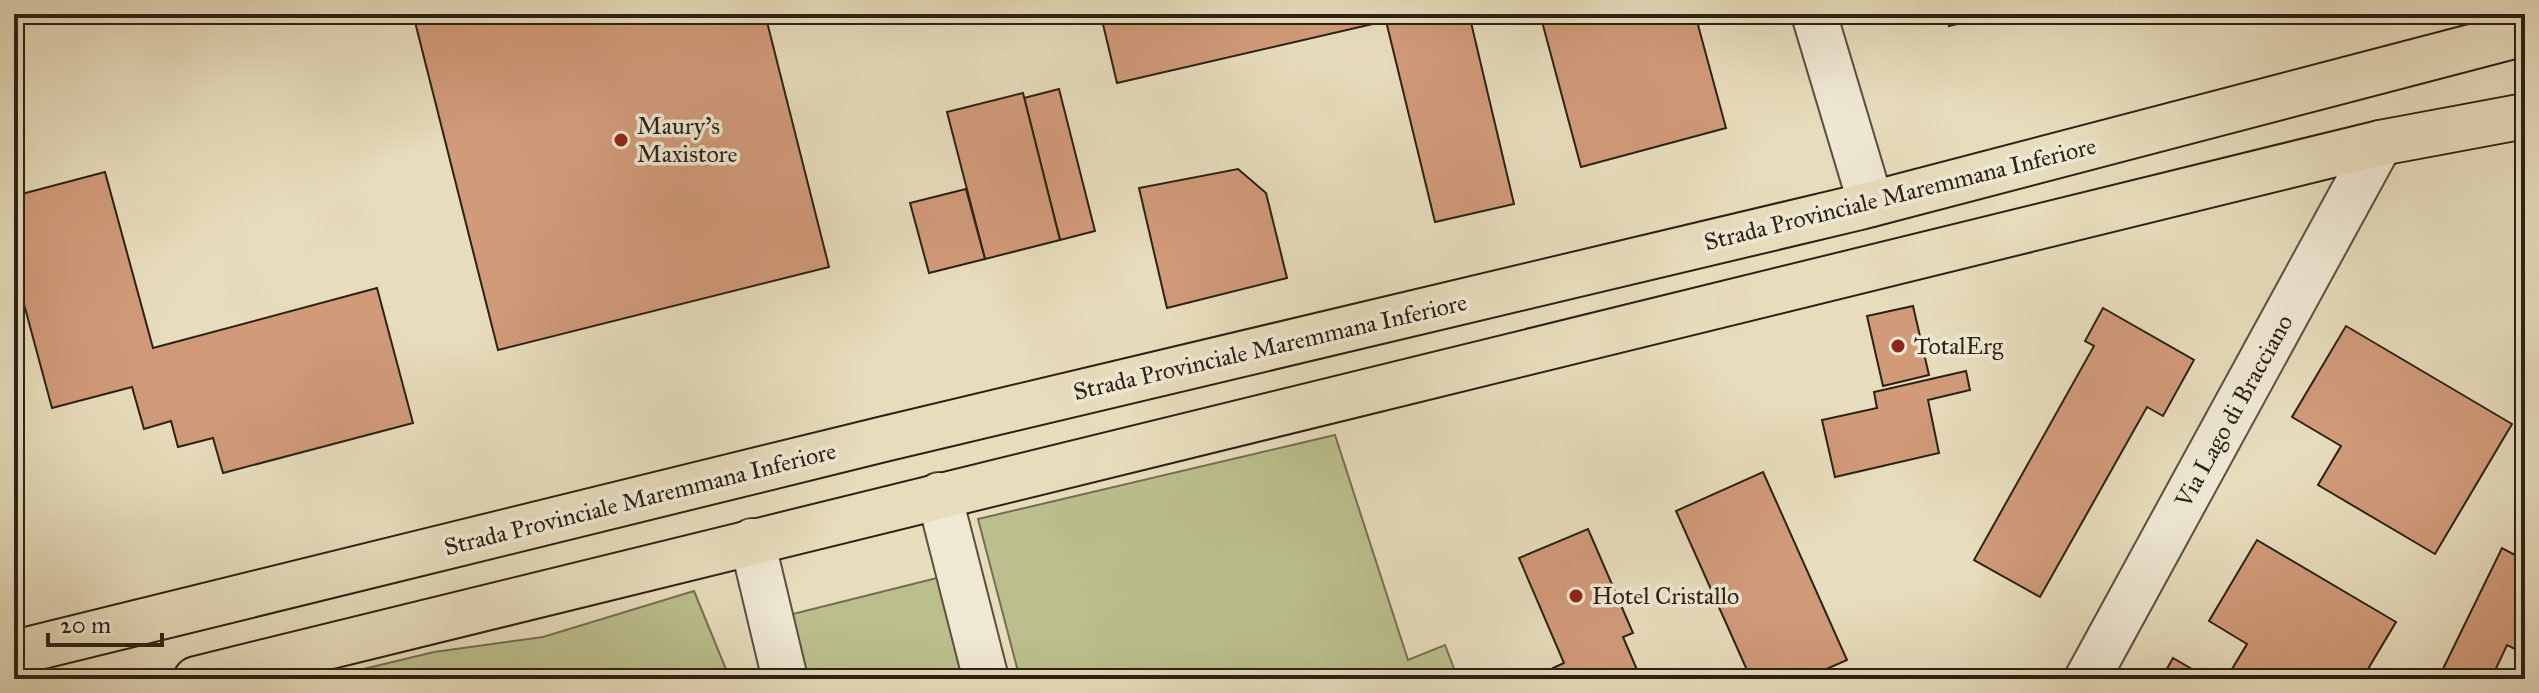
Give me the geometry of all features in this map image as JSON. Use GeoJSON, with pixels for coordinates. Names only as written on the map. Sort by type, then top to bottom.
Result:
{"type":"FeatureCollection","features":[{"type":"Feature","properties":{"kind":"main road","name":"Strada Provinciale Maremmana Inferiore"},"geometry":{"type":"LineString","coordinates":[[14,653],[884,439],[1871,204],[2525,33]]}},
{"type":"Feature","properties":{"kind":"main road"},"geometry":{"type":"LineString","coordinates":[[196,679],[2380,143],[2525,116]]}},
{"type":"Feature","properties":{"kind":"street"},"geometry":{"type":"LineString","coordinates":[[1814,14],[1871,204]]}},
{"type":"Feature","properties":{"kind":"street","name":"Via Lago di Bracciano"},"geometry":{"type":"LineString","coordinates":[[2087,679],[2380,143]]}},
{"type":"Feature","properties":{"kind":"street"},"geometry":{"type":"LineString","coordinates":[[939,495],[986,679]]}},
{"type":"Feature","properties":{"kind":"street"},"geometry":{"type":"LineString","coordinates":[[752,541],[785,679]]}},
{"type":"Feature","properties":{"kind":"green space"},"geometry":{"type":"Polygon","coordinates":[[[1335,435],[1408,660],[1445,645],[1458,679],[1020,679],[978,519],[1335,435]]]}},
{"type":"Feature","properties":{"kind":"green space"},"geometry":{"type":"Polygon","coordinates":[[[941,577],[966,679],[806,679],[789,615],[941,577]]]}},
{"type":"Feature","properties":{"kind":"green space"},"geometry":{"type":"Polygon","coordinates":[[[694,591],[730,679],[322,679],[434,652],[543,637],[694,591]]]}},
{"type":"Feature","properties":{"kind":"building","name":"Maury's Maxistore"},"geometry":{"type":"Polygon","coordinates":[[[413,14],[765,14],[829,267],[498,350],[413,14]]]}},
{"type":"Feature","properties":{"kind":"building"},"geometry":{"type":"Polygon","coordinates":[[[1126,14],[1416,14],[1117,83],[1102,20],[1126,14]]]}},
{"type":"Feature","properties":{"kind":"building"},"geometry":{"type":"Polygon","coordinates":[[[1416,14],[1469,14],[1514,204],[1435,222],[1386,21],[1416,14]]]}},
{"type":"Feature","properties":{"kind":"building"},"geometry":{"type":"Polygon","coordinates":[[[1540,14],[1695,14],[1726,128],[1581,167],[1540,14]]]}},
{"type":"Feature","properties":{"kind":"building"},"geometry":{"type":"Polygon","coordinates":[[[1946,14],[1998,14],[1949,26],[1946,14]]]}},
{"type":"Feature","properties":{"kind":"building"},"geometry":{"type":"Polygon","coordinates":[[[1059,89],[1095,231],[1060,240],[1024,98],[1059,89]]]}},
{"type":"Feature","properties":{"kind":"building"},"geometry":{"type":"Polygon","coordinates":[[[1023,93],[1060,240],[985,259],[947,112],[1023,93]]]}},
{"type":"Feature","properties":{"kind":"building"},"geometry":{"type":"Polygon","coordinates":[[[1238,169],[1266,193],[1287,278],[1167,308],[1139,188],[1238,169]]]}},
{"type":"Feature","properties":{"kind":"building"},"geometry":{"type":"Polygon","coordinates":[[[105,172],[153,348],[377,288],[413,423],[223,473],[213,438],[178,447],[171,421],[144,429],[132,387],[52,408],[14,267],[14,196],[105,172]]]}},
{"type":"Feature","properties":{"kind":"building"},"geometry":{"type":"Polygon","coordinates":[[[966,189],[985,259],[929,273],[910,203],[966,189]]]}},
{"type":"Feature","properties":{"kind":"building","name":"TotalErg"},"geometry":{"type":"Polygon","coordinates":[[[1913,306],[1929,375],[1883,386],[1867,316],[1913,306]]]}},
{"type":"Feature","properties":{"kind":"building"},"geometry":{"type":"Polygon","coordinates":[[[2103,308],[2194,360],[2163,416],[2147,407],[2040,597],[1974,560],[2094,346],[2085,341],[2103,308]]]}},
{"type":"Feature","properties":{"kind":"building"},"geometry":{"type":"Polygon","coordinates":[[[2346,326],[2512,424],[2435,554],[2318,485],[2341,446],[2292,417],[2346,326]]]}},
{"type":"Feature","properties":{"kind":"building"},"geometry":{"type":"Polygon","coordinates":[[[1966,371],[1970,390],[1928,400],[1939,453],[1835,477],[1822,420],[1877,408],[1874,392],[1966,371]]]}},
{"type":"Feature","properties":{"kind":"building"},"geometry":{"type":"Polygon","coordinates":[[[1763,472],[1847,660],[1804,679],[1751,679],[1676,511],[1763,472]]]}},
{"type":"Feature","properties":{"kind":"building","name":"Hotel Cristallo"},"geometry":{"type":"Polygon","coordinates":[[[1588,529],[1633,633],[1623,637],[1641,679],[1558,679],[1553,668],[1564,663],[1519,558],[1588,529]]]}},
{"type":"Feature","properties":{"kind":"building"},"geometry":{"type":"Polygon","coordinates":[[[2525,534],[2525,654],[2507,645],[2491,679],[2438,679],[2502,548],[2515,555],[2525,534]]]}},
{"type":"Feature","properties":{"kind":"building"},"geometry":{"type":"Polygon","coordinates":[[[2257,540],[2396,622],[2362,679],[2226,679],[2247,644],[2209,621],[2257,540]]]}},
{"type":"Feature","properties":{"kind":"building"},"geometry":{"type":"Polygon","coordinates":[[[2173,658],[2209,679],[2161,679],[2173,658]]]}},
{"type":"Feature","properties":{"kind":"place","name":"Maury's Maxistore"},"geometry":{"type":"Point","coordinates":[621,140]}},
{"type":"Feature","properties":{"kind":"place","name":"TotalErg"},"geometry":{"type":"Point","coordinates":[1898,346]}},
{"type":"Feature","properties":{"kind":"place","name":"Hotel Cristallo"},"geometry":{"type":"Point","coordinates":[1576,596]}}]}
